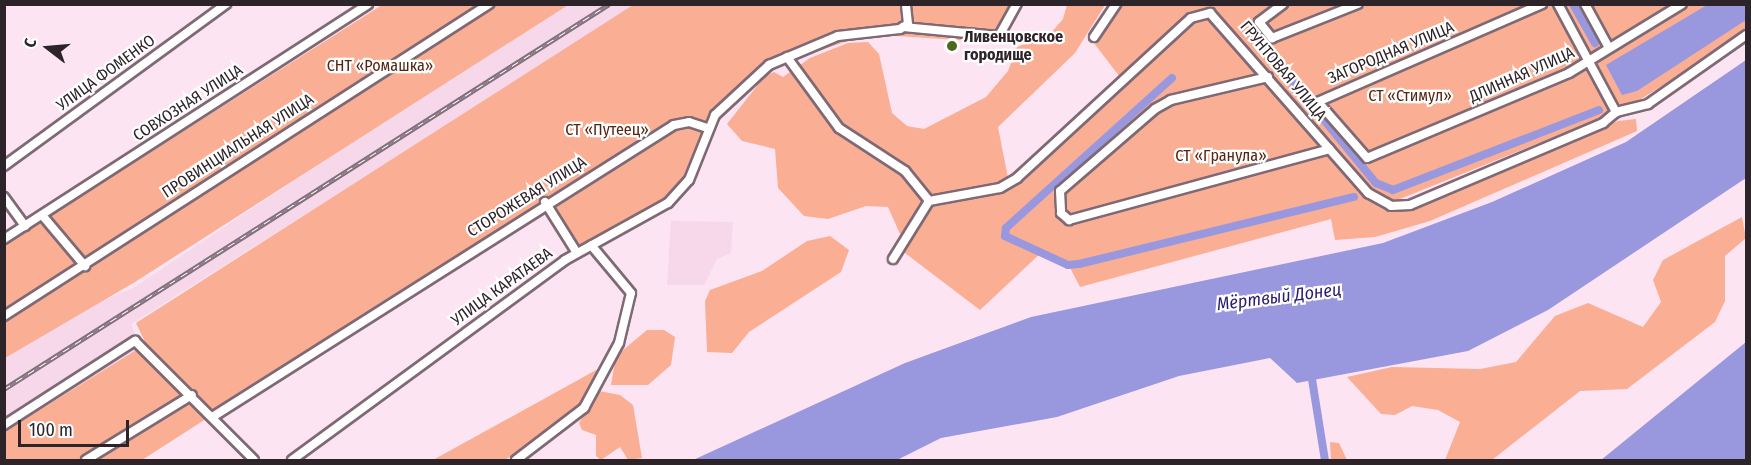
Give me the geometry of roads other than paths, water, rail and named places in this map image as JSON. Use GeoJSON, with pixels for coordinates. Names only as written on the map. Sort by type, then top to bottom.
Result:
{"type":"FeatureCollection","features":[{"type":"Feature","properties":{"kind":"street","name":"УЛИЦА ФОМЕНКО"},"geometry":{"type":"LineString","coordinates":[[4,166],[226,4]]}},
{"type":"Feature","properties":{"kind":"street","name":"СОВХОЗНАЯ УЛИЦА"},"geometry":{"type":"LineString","coordinates":[[4,239],[368,4]]}},
{"type":"Feature","properties":{"kind":"street","name":"ПРОВИНЦИАЛЬНАЯ УЛИЦА"},"geometry":{"type":"LineString","coordinates":[[4,316],[85,266],[227,169],[489,4]]}},
{"type":"Feature","properties":{"kind":"street"},"geometry":{"type":"LineString","coordinates":[[903,27],[909,19],[906,4]]}},
{"type":"Feature","properties":{"kind":"street"},"geometry":{"type":"LineString","coordinates":[[708,128],[755,75],[787,57],[838,36],[903,27],[999,36],[1017,4]]}},
{"type":"Feature","properties":{"kind":"street"},"geometry":{"type":"LineString","coordinates":[[1094,37],[1116,4]]}},
{"type":"Feature","properties":{"kind":"street"},"geometry":{"type":"LineString","coordinates":[[1283,4],[1259,22],[1272,38],[1358,4]]}},
{"type":"Feature","properties":{"kind":"street","name":"ЗАГОРОДНАЯ УЛИЦА"},"geometry":{"type":"LineString","coordinates":[[1367,158],[1318,102],[1542,4]]}},
{"type":"Feature","properties":{"kind":"street"},"geometry":{"type":"LineString","coordinates":[[1558,4],[1591,60],[1616,112]]}},
{"type":"Feature","properties":{"kind":"street"},"geometry":{"type":"LineString","coordinates":[[1585,4],[1610,48]]}},
{"type":"Feature","properties":{"kind":"street","name":"ДЛИННАЯ УЛИЦА"},"geometry":{"type":"LineString","coordinates":[[1367,158],[1591,60],[1682,4]]}},
{"type":"Feature","properties":{"kind":"street","name":"ГРУНТОВАЯ УЛИЦА"},"geometry":{"type":"LineString","coordinates":[[928,201],[1000,188],[1017,178],[1085,110],[1200,13],[1223,23],[1330,149],[1378,201],[1410,205],[1603,123],[1616,112],[1648,104],[1746,35]]}},
{"type":"Feature","properties":{"kind":"street"},"geometry":{"type":"LineString","coordinates":[[787,57],[839,128],[905,171],[928,201],[893,259]]}},
{"type":"Feature","properties":{"kind":"street"},"geometry":{"type":"LineString","coordinates":[[1268,77],[1171,100],[1123,132],[1060,191],[1061,213],[1069,220],[1330,149]]}},
{"type":"Feature","properties":{"kind":"street","name":"СТОРОЖЕВАЯ УЛИЦА"},"geometry":{"type":"LineString","coordinates":[[214,416],[545,202],[674,125],[689,122],[708,128]]}},
{"type":"Feature","properties":{"kind":"street","name":"УЛИЦА КАРАТАЕВА"},"geometry":{"type":"LineString","coordinates":[[292,460],[577,253],[668,203],[688,180],[708,128]]}},
{"type":"Feature","properties":{"kind":"street"},"geometry":{"type":"LineString","coordinates":[[4,196],[25,226]]}},
{"type":"Feature","properties":{"kind":"street"},"geometry":{"type":"LineString","coordinates":[[545,202],[577,253]]}},
{"type":"Feature","properties":{"kind":"street"},"geometry":{"type":"LineString","coordinates":[[42,215],[85,266]]}},
{"type":"Feature","properties":{"kind":"street"},"geometry":{"type":"LineString","coordinates":[[516,460],[584,408],[619,343],[631,293],[591,245]]}},
{"type":"Feature","properties":{"kind":"street"},"geometry":{"type":"LineString","coordinates":[[4,425],[135,342],[214,416],[254,460]]}},
{"type":"Feature","properties":{"kind":"street"},"geometry":{"type":"LineString","coordinates":[[86,460],[192,395]]}},
{"type":"Feature","properties":{"kind":"water"},"geometry":{"type":"Polygon","coordinates":[[[1707,5],[1746,5],[1746,20],[1637,91],[1622,95],[1606,65],[1707,5]]]}},
{"type":"Feature","properties":{"kind":"water","name":"Мёртвый Донец"},"geometry":{"type":"Polygon","coordinates":[[[1746,60],[1746,178],[1548,310],[1468,351],[1297,383],[1270,358],[1179,376],[1057,417],[941,438],[897,460],[693,460],[905,363],[1031,317],[1383,243],[1492,202],[1626,142],[1746,60]]]}},
{"type":"Feature","properties":{"kind":"water"},"geometry":{"type":"Polygon","coordinates":[[[1746,342],[1746,460],[1601,460],[1746,342]]]}},
{"type":"Feature","properties":{"kind":"waterway"},"geometry":{"type":"LineString","coordinates":[[1573,4],[1595,43]]}},
{"type":"Feature","properties":{"kind":"waterway"},"geometry":{"type":"LineString","coordinates":[[1251,31],[1376,183],[1393,190],[1599,110]]}},
{"type":"Feature","properties":{"kind":"waterway"},"geometry":{"type":"LineString","coordinates":[[1172,78],[1006,228],[1005,236],[1068,265],[1079,264],[1354,197]]}},
{"type":"Feature","properties":{"kind":"waterway"},"geometry":{"type":"LineString","coordinates":[[1311,373],[1325,460]]}},
{"type":"Feature","properties":{"kind":"railway"},"geometry":{"type":"LineString","coordinates":[[4,389],[609,4]]}},
{"type":"Feature","properties":{"kind":"place","name":"Ливенцовское городище"},"geometry":{"type":"Point","coordinates":[952,46]}},
{"type":"Feature","properties":{"kind":"park label","name":"СНТ «Ромашка»"},"geometry":{"type":"Point","coordinates":[380,66]}},
{"type":"Feature","properties":{"kind":"park label","name":"СТ «Стимул»"},"geometry":{"type":"Point","coordinates":[1410,96]}},
{"type":"Feature","properties":{"kind":"park label","name":"СТ «Путеец»"},"geometry":{"type":"Point","coordinates":[607,130]}},
{"type":"Feature","properties":{"kind":"park label","name":"СТ «Гранула»"},"geometry":{"type":"Point","coordinates":[1221,156]}}]}
